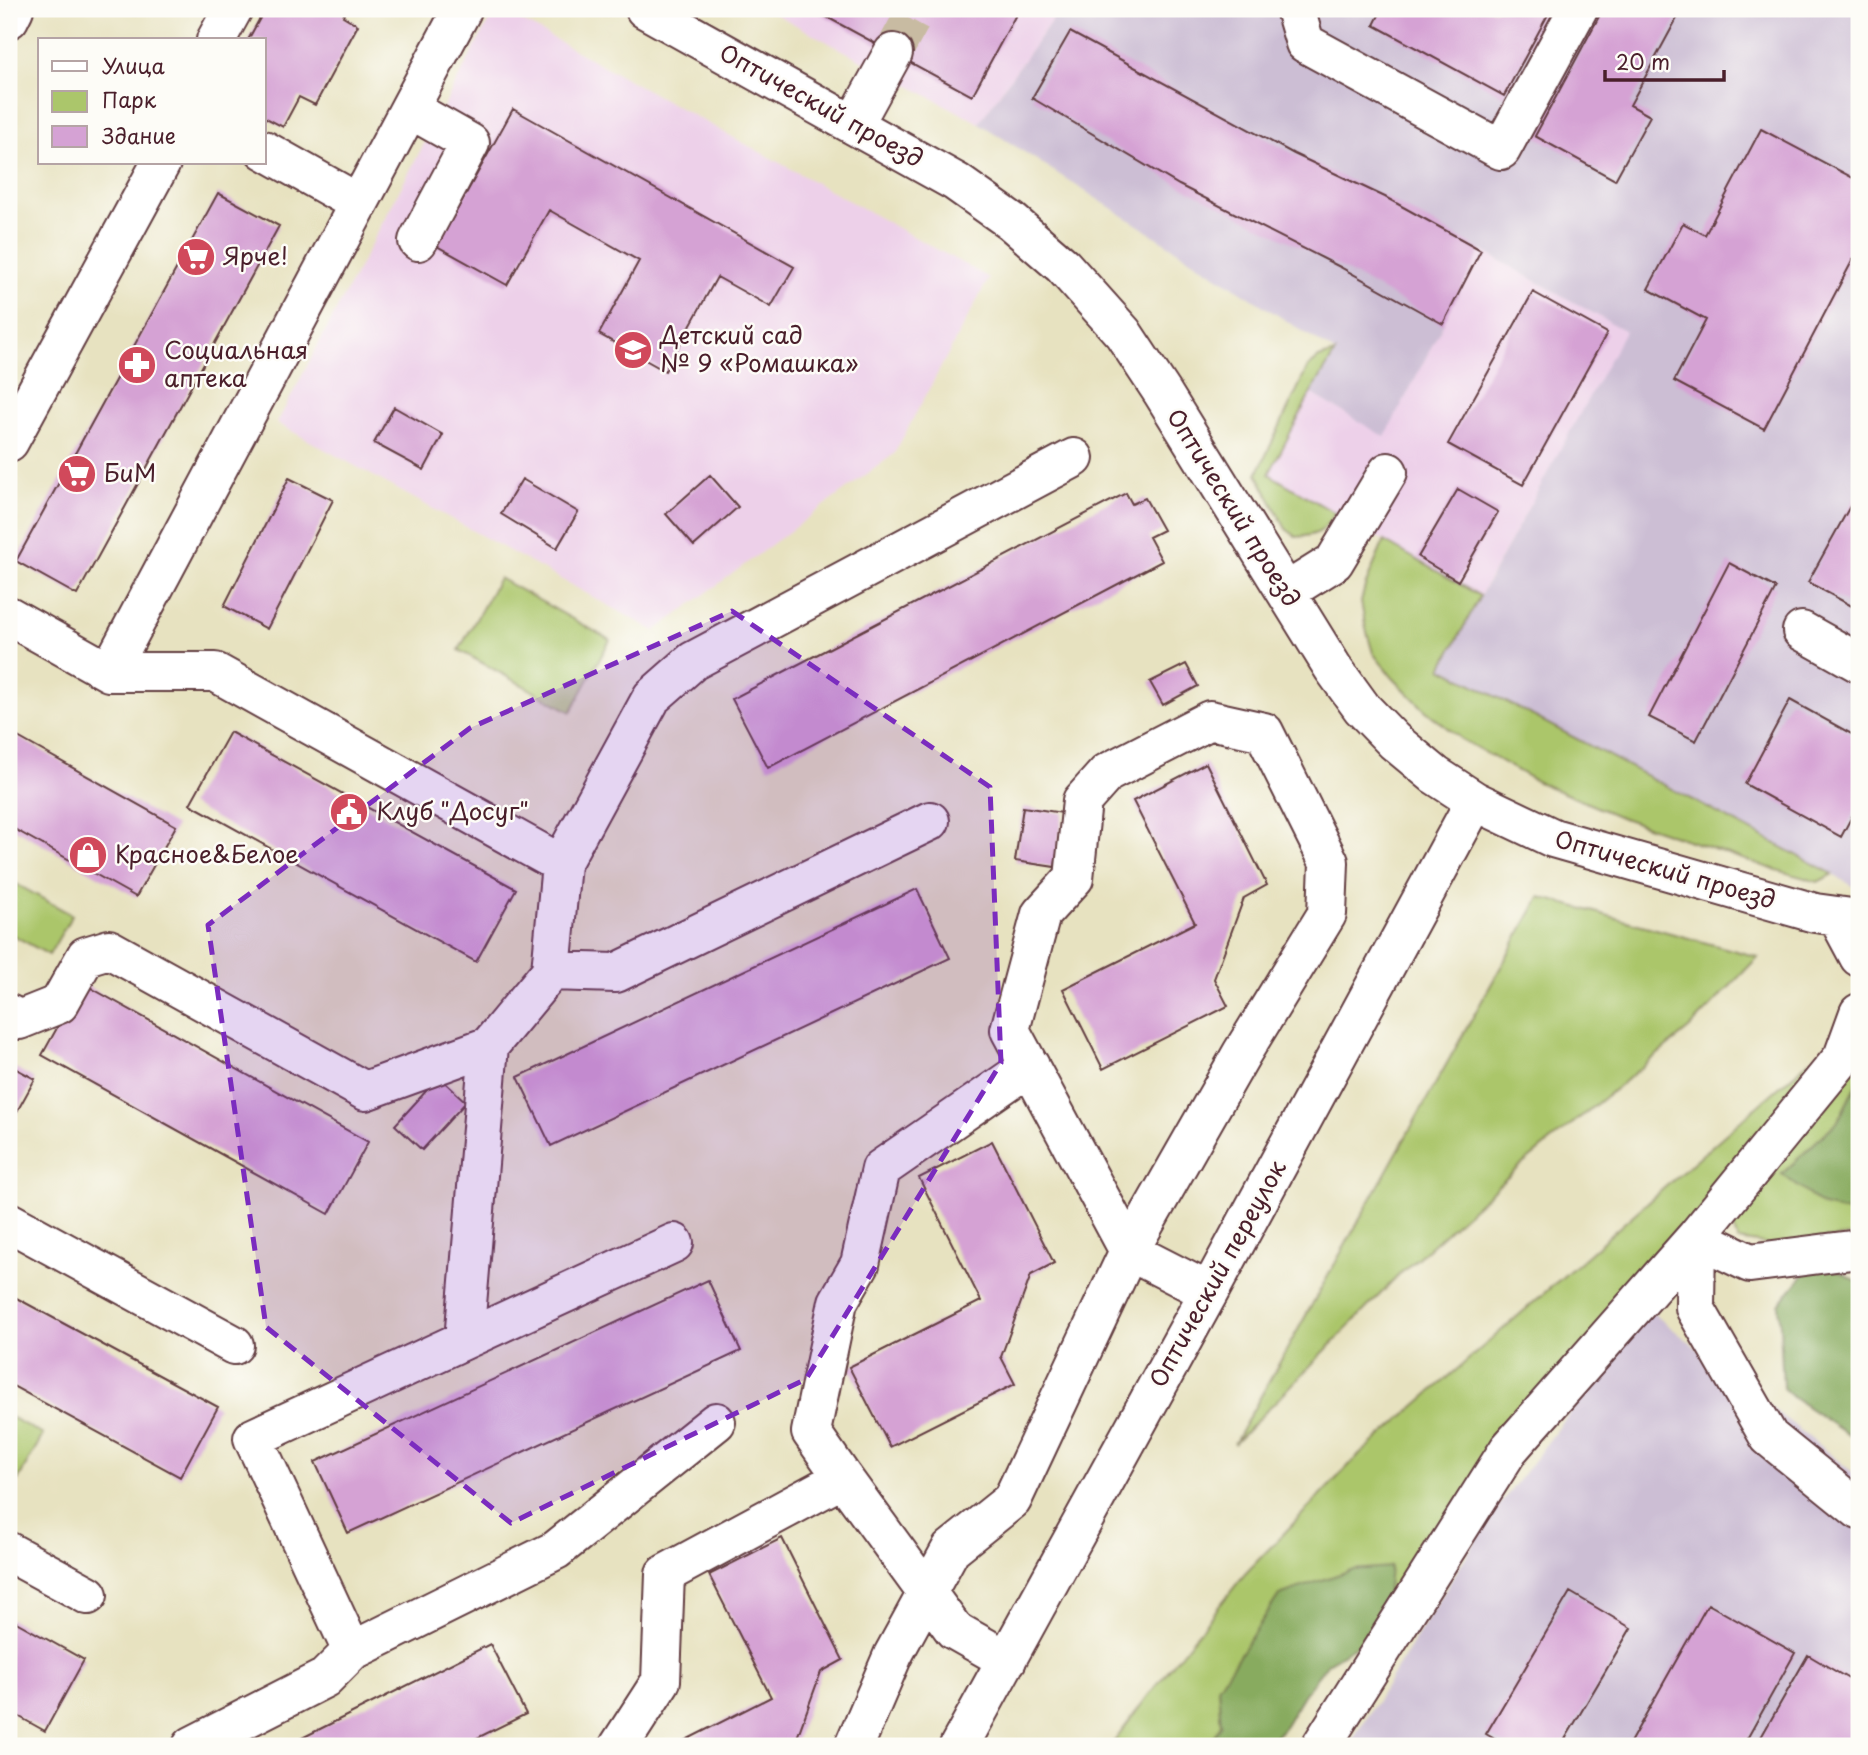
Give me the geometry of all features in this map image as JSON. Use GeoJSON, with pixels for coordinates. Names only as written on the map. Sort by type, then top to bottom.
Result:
{"type":"FeatureCollection","features":[{"type":"Feature","properties":{"kind":"street"},"geometry":{"type":"LineString","coordinates":[[9,19],[15,9]]}},
{"type":"Feature","properties":{"kind":"street"},"geometry":{"type":"LineString","coordinates":[[217,38],[233,9]]}},
{"type":"Feature","properties":{"kind":"street"},"geometry":{"type":"LineString","coordinates":[[109,672],[410,109],[462,10],[460,9]]}},
{"type":"Feature","properties":{"kind":"street","name":"Оптический проезд"},"geometry":{"type":"LineString","coordinates":[[645,9],[956,182],[1012,221],[1063,266],[1123,333],[1333,668],[1362,708],[1394,741],[1435,775],[1475,801],[1553,838],[1815,914],[1848,918]]}},
{"type":"Feature","properties":{"kind":"street"},"geometry":{"type":"LineString","coordinates":[[1295,9],[1306,43],[1501,150],[1578,9]]}},
{"type":"Feature","properties":{"kind":"street"},"geometry":{"type":"LineString","coordinates":[[854,124],[893,53]]}},
{"type":"Feature","properties":{"kind":"street"},"geometry":{"type":"LineString","coordinates":[[410,109],[470,143],[418,241]]}},
{"type":"Feature","properties":{"kind":"street"},"geometry":{"type":"LineString","coordinates":[[266,151],[358,203]]}},
{"type":"Feature","properties":{"kind":"street"},"geometry":{"type":"LineString","coordinates":[[9,442],[161,164]]}},
{"type":"Feature","properties":{"kind":"street"},"geometry":{"type":"LineString","coordinates":[[9,1014],[19,1020],[59,1004],[86,956],[109,949],[365,1091],[489,1046],[551,971],[561,864],[652,696],[693,661],[1073,458]]}},
{"type":"Feature","properties":{"kind":"street"},"geometry":{"type":"LineString","coordinates":[[1286,592],[1334,562],[1388,472]]}},
{"type":"Feature","properties":{"kind":"street"},"geometry":{"type":"LineString","coordinates":[[9,616],[109,672],[215,672],[561,864]]}},
{"type":"Feature","properties":{"kind":"street"},"geometry":{"type":"LineString","coordinates":[[1802,631],[1859,663]]}},
{"type":"Feature","properties":{"kind":"street"},"geometry":{"type":"LineString","coordinates":[[855,1746],[893,1655],[951,1549],[1012,1500],[1129,1251],[1242,1054],[1327,914],[1329,862],[1264,732],[1210,720],[1107,773],[1082,801],[1074,878],[1041,914],[1010,1030],[1129,1251],[1209,1292]]}},
{"type":"Feature","properties":{"kind":"street","name":"Оптический переулок"},"geometry":{"type":"LineString","coordinates":[[959,1746],[1475,801]]}},
{"type":"Feature","properties":{"kind":"street"},"geometry":{"type":"LineString","coordinates":[[551,971],[616,974],[930,821]]}},
{"type":"Feature","properties":{"kind":"street"},"geometry":{"type":"LineString","coordinates":[[1848,918],[1859,957]]}},
{"type":"Feature","properties":{"kind":"street"},"geometry":{"type":"LineString","coordinates":[[1321,1746],[1509,1449],[1696,1237],[1843,1057],[1859,1013]]}},
{"type":"Feature","properties":{"kind":"street"},"geometry":{"type":"LineString","coordinates":[[464,1340],[489,1046]]}},
{"type":"Feature","properties":{"kind":"street"},"geometry":{"type":"LineString","coordinates":[[1007,1660],[954,1630],[811,1432],[838,1302],[860,1264],[881,1169],[1030,1066]]}},
{"type":"Feature","properties":{"kind":"street"},"geometry":{"type":"LineString","coordinates":[[9,1222],[234,1345]]}},
{"type":"Feature","properties":{"kind":"street"},"geometry":{"type":"LineString","coordinates":[[1696,1237],[1750,1263],[1859,1249]]}},
{"type":"Feature","properties":{"kind":"street"},"geometry":{"type":"LineString","coordinates":[[1696,1237],[1695,1308],[1769,1437],[1859,1510]]}},
{"type":"Feature","properties":{"kind":"street"},"geometry":{"type":"LineString","coordinates":[[352,1651],[253,1438],[674,1243]]}},
{"type":"Feature","properties":{"kind":"street"},"geometry":{"type":"LineString","coordinates":[[192,1746],[325,1678],[352,1651],[556,1549],[716,1422]]}},
{"type":"Feature","properties":{"kind":"street"},"geometry":{"type":"LineString","coordinates":[[618,1746],[661,1681],[665,1574],[843,1478]]}},
{"type":"Feature","properties":{"kind":"street"},"geometry":{"type":"LineString","coordinates":[[9,1552],[88,1595]]}},
{"type":"Feature","properties":{"kind":"highlighted area"},"geometry":{"type":"Polygon","coordinates":[[[732,611],[990,787],[1001,1063],[806,1379],[511,1523],[266,1327],[208,925],[470,728],[732,611]]]}},
{"type":"Feature","properties":{"kind":"shaded area","name":"Детский сад № 9 «Ромашка»"},"geometry":{"type":"Polygon","coordinates":[[[495,9],[500,9],[989,278],[894,454],[655,631],[277,423],[495,9]]]}},
{"type":"Feature","properties":{"kind":"shaded area"},"geometry":{"type":"Polygon","coordinates":[[[766,9],[1060,9],[979,123],[766,9]]]}},
{"type":"Feature","properties":{"kind":"shaded area"},"geometry":{"type":"Polygon","coordinates":[[[1060,9],[1859,9],[1859,889],[1441,668],[1625,331],[1481,250],[1385,437],[1311,393],[1335,352],[979,123],[1060,9]]]}},
{"type":"Feature","properties":{"kind":"shaded area"},"geometry":{"type":"Polygon","coordinates":[[[1481,250],[1626,331],[1480,596],[1269,475],[1311,393],[1385,436],[1481,250]]]}},
{"type":"Feature","properties":{"kind":"shaded area"},"geometry":{"type":"Polygon","coordinates":[[[1649,1310],[1859,1477],[1859,1746],[1349,1746],[1491,1516],[1649,1310]]]}},
{"type":"Feature","properties":{"kind":"green space"},"geometry":{"type":"Polygon","coordinates":[[[1335,353],[1269,474],[1335,513],[1320,531],[1297,537],[1286,529],[1257,474],[1308,367],[1319,358],[1335,353]]]}},
{"type":"Feature","properties":{"kind":"green space"},"geometry":{"type":"Polygon","coordinates":[[[1384,541],[1480,596],[1442,668],[1833,874],[1818,882],[1620,817],[1538,782],[1461,739],[1425,710],[1373,653],[1361,602],[1384,541]]]}},
{"type":"Feature","properties":{"kind":"green space"},"geometry":{"type":"Polygon","coordinates":[[[499,578],[610,640],[571,712],[459,650],[499,578]]]}},
{"type":"Feature","properties":{"kind":"green space"},"geometry":{"type":"Polygon","coordinates":[[[9,880],[72,915],[49,955],[9,933],[9,880]]]}},
{"type":"Feature","properties":{"kind":"green space"},"geometry":{"type":"Polygon","coordinates":[[[1540,897],[1758,957],[1690,1028],[1519,1167],[1402,1272],[1234,1444],[1540,897]]]}},
{"type":"Feature","properties":{"kind":"green space"},"geometry":{"type":"Polygon","coordinates":[[[1859,1057],[1859,1079],[1838,1121],[1782,1174],[1848,1212],[1859,1207],[1859,1235],[1770,1245],[1738,1240],[1729,1219],[1859,1057]]]}},
{"type":"Feature","properties":{"kind":"green space"},"geometry":{"type":"Polygon","coordinates":[[[1823,1058],[1386,1608],[1389,1567],[1218,1687],[1221,1725],[1208,1746],[1111,1746],[1244,1575],[1357,1457],[1809,1061],[1823,1058]]]}},
{"type":"Feature","properties":{"kind":"green space"},"geometry":{"type":"Polygon","coordinates":[[[1859,1079],[1859,1207],[1848,1212],[1823,1206],[1782,1174],[1838,1121],[1859,1079]]]}},
{"type":"Feature","properties":{"kind":"green space"},"geometry":{"type":"Polygon","coordinates":[[[1826,1264],[1859,1282],[1859,1442],[1783,1388],[1779,1304],[1806,1272],[1826,1264]]]}},
{"type":"Feature","properties":{"kind":"green space"},"geometry":{"type":"Polygon","coordinates":[[[9,1416],[43,1435],[18,1480],[9,1474],[9,1416]]]}},
{"type":"Feature","properties":{"kind":"green space"},"geometry":{"type":"Polygon","coordinates":[[[1390,1567],[1386,1608],[1364,1641],[1329,1662],[1303,1695],[1282,1730],[1265,1746],[1208,1746],[1221,1725],[1218,1687],[1279,1595],[1351,1570],[1390,1567]]]}},
{"type":"Feature","properties":{"kind":"building"},"geometry":{"type":"Polygon","coordinates":[[[265,9],[347,9],[343,16],[358,25],[315,105],[299,97],[283,127],[266,118],[266,38],[249,38],[265,9]]]}},
{"type":"Feature","properties":{"kind":"building"},"geometry":{"type":"Polygon","coordinates":[[[812,9],[1019,9],[972,96],[812,9]]]}},
{"type":"Feature","properties":{"kind":"building"},"geometry":{"type":"Polygon","coordinates":[[[1382,9],[1551,9],[1504,96],[1374,25],[1382,9]]]}},
{"type":"Feature","properties":{"kind":"building"},"geometry":{"type":"Polygon","coordinates":[[[1603,9],[1682,9],[1630,105],[1650,116],[1615,180],[1535,136],[1603,9]]]}},
{"type":"Feature","properties":{"kind":"building"},"geometry":{"type":"Polygon","coordinates":[[[1070,32],[1294,154],[1385,197],[1481,250],[1443,324],[1340,267],[1179,185],[1032,98],[1070,32]]]}},
{"type":"Feature","properties":{"kind":"building"},"geometry":{"type":"Polygon","coordinates":[[[513,109],[794,267],[771,307],[717,277],[665,371],[599,334],[639,261],[549,210],[507,285],[437,246],[513,109]]]}},
{"type":"Feature","properties":{"kind":"building"},"geometry":{"type":"Polygon","coordinates":[[[1761,129],[1859,181],[1859,248],[1764,429],[1674,381],[1706,320],[1648,289],[1683,223],[1705,235],[1761,129]]]}},
{"type":"Feature","properties":{"kind":"building"},"geometry":{"type":"Polygon","coordinates":[[[218,193],[279,226],[77,595],[16,561],[218,193]]]}},
{"type":"Feature","properties":{"kind":"building"},"geometry":{"type":"Polygon","coordinates":[[[1533,292],[1607,333],[1523,485],[1448,444],[1533,292]]]}},
{"type":"Feature","properties":{"kind":"building"},"geometry":{"type":"Polygon","coordinates":[[[394,407],[443,435],[424,470],[374,443],[394,407]]]}},
{"type":"Feature","properties":{"kind":"building"},"geometry":{"type":"Polygon","coordinates":[[[710,475],[738,507],[694,546],[666,514],[710,475]]]}},
{"type":"Feature","properties":{"kind":"building"},"geometry":{"type":"Polygon","coordinates":[[[289,478],[333,500],[267,629],[224,606],[289,478]]]}},
{"type":"Feature","properties":{"kind":"building"},"geometry":{"type":"Polygon","coordinates":[[[522,479],[578,512],[557,548],[501,514],[522,479]]]}},
{"type":"Feature","properties":{"kind":"building"},"geometry":{"type":"Polygon","coordinates":[[[1458,489],[1498,512],[1458,581],[1418,557],[1458,489]]]}},
{"type":"Feature","properties":{"kind":"building"},"geometry":{"type":"Polygon","coordinates":[[[1859,490],[1859,610],[1808,582],[1859,490]]]}},
{"type":"Feature","properties":{"kind":"building"},"geometry":{"type":"Polygon","coordinates":[[[1126,493],[1132,504],[1145,498],[1163,530],[1149,537],[1162,561],[768,768],[732,699],[1126,493]]]}},
{"type":"Feature","properties":{"kind":"building"},"geometry":{"type":"Polygon","coordinates":[[[1729,563],[1776,588],[1696,741],[1649,717],[1729,563]]]}},
{"type":"Feature","properties":{"kind":"building"},"geometry":{"type":"Polygon","coordinates":[[[1186,664],[1198,686],[1163,705],[1150,682],[1186,664]]]}},
{"type":"Feature","properties":{"kind":"building"},"geometry":{"type":"Polygon","coordinates":[[[1790,700],[1859,738],[1859,803],[1841,837],[1745,784],[1790,700]]]}},
{"type":"Feature","properties":{"kind":"building"},"geometry":{"type":"Polygon","coordinates":[[[9,732],[176,826],[136,897],[9,826],[9,732]]]}},
{"type":"Feature","properties":{"kind":"building"},"geometry":{"type":"Polygon","coordinates":[[[230,732],[516,889],[476,962],[190,804],[230,732]]]}},
{"type":"Feature","properties":{"kind":"building"},"geometry":{"type":"Polygon","coordinates":[[[1206,763],[1267,885],[1244,898],[1214,979],[1228,1006],[1103,1069],[1063,989],[1195,923],[1133,801],[1206,763]]]}},
{"type":"Feature","properties":{"kind":"building"},"geometry":{"type":"Polygon","coordinates":[[[1023,807],[1063,813],[1055,867],[1015,861],[1023,807]]]}},
{"type":"Feature","properties":{"kind":"building"},"geometry":{"type":"Polygon","coordinates":[[[917,889],[950,958],[551,1146],[518,1077],[917,889]]]}},
{"type":"Feature","properties":{"kind":"building"},"geometry":{"type":"Polygon","coordinates":[[[82,983],[368,1142],[329,1214],[42,1055],[82,983]]]}},
{"type":"Feature","properties":{"kind":"building"},"geometry":{"type":"Polygon","coordinates":[[[9,1065],[35,1079],[9,1126],[9,1065]]]}},
{"type":"Feature","properties":{"kind":"building"},"geometry":{"type":"Polygon","coordinates":[[[439,1077],[466,1102],[422,1150],[395,1125],[439,1077]]]}},
{"type":"Feature","properties":{"kind":"building"},"geometry":{"type":"Polygon","coordinates":[[[992,1141],[1054,1263],[1031,1275],[1001,1357],[1015,1384],[890,1447],[849,1367],[981,1301],[919,1178],[992,1141]]]}},
{"type":"Feature","properties":{"kind":"building"},"geometry":{"type":"Polygon","coordinates":[[[708,1280],[741,1351],[348,1533],[315,1462],[708,1280]]]}},
{"type":"Feature","properties":{"kind":"building"},"geometry":{"type":"Polygon","coordinates":[[[9,1294],[218,1407],[180,1477],[9,1384],[9,1294]]]}},
{"type":"Feature","properties":{"kind":"building"},"geometry":{"type":"Polygon","coordinates":[[[782,1538],[843,1660],[821,1672],[794,1746],[674,1746],[771,1697],[709,1575],[782,1538]]]}},
{"type":"Feature","properties":{"kind":"building"},"geometry":{"type":"Polygon","coordinates":[[[1570,1592],[1631,1628],[1561,1746],[1507,1746],[1486,1734],[1570,1592]]]}},
{"type":"Feature","properties":{"kind":"building"},"geometry":{"type":"Polygon","coordinates":[[[1708,1604],[1795,1653],[1743,1746],[1628,1746],[1708,1604]]]}},
{"type":"Feature","properties":{"kind":"building"},"geometry":{"type":"Polygon","coordinates":[[[9,1618],[84,1660],[45,1731],[9,1711],[9,1618]]]}},
{"type":"Feature","properties":{"kind":"building"},"geometry":{"type":"Polygon","coordinates":[[[490,1644],[526,1714],[461,1746],[286,1746],[490,1644]]]}},
{"type":"Feature","properties":{"kind":"building"},"geometry":{"type":"Polygon","coordinates":[[[1808,1655],[1859,1685],[1859,1746],[1756,1746],[1808,1655]]]}},
{"type":"Feature","properties":{"kind":"tunnel"},"geometry":{"type":"LineString","coordinates":[[893,53],[917,9]]}},
{"type":"Feature","properties":{"kind":"place","name":"Ярче!"},"geometry":{"type":"Point","coordinates":[196,257]}},
{"type":"Feature","properties":{"kind":"place","name":"Детский сад № 9 «Ромашка»"},"geometry":{"type":"Point","coordinates":[633,350]}},
{"type":"Feature","properties":{"kind":"place","name":"Социальная аптека"},"geometry":{"type":"Point","coordinates":[137,365]}},
{"type":"Feature","properties":{"kind":"place","name":"БиМ"},"geometry":{"type":"Point","coordinates":[77,474]}},
{"type":"Feature","properties":{"kind":"place","name":"Клуб \"Досуг\""},"geometry":{"type":"Point","coordinates":[349,812]}},
{"type":"Feature","properties":{"kind":"place","name":"Красное&Белое"},"geometry":{"type":"Point","coordinates":[88,855]}}]}
